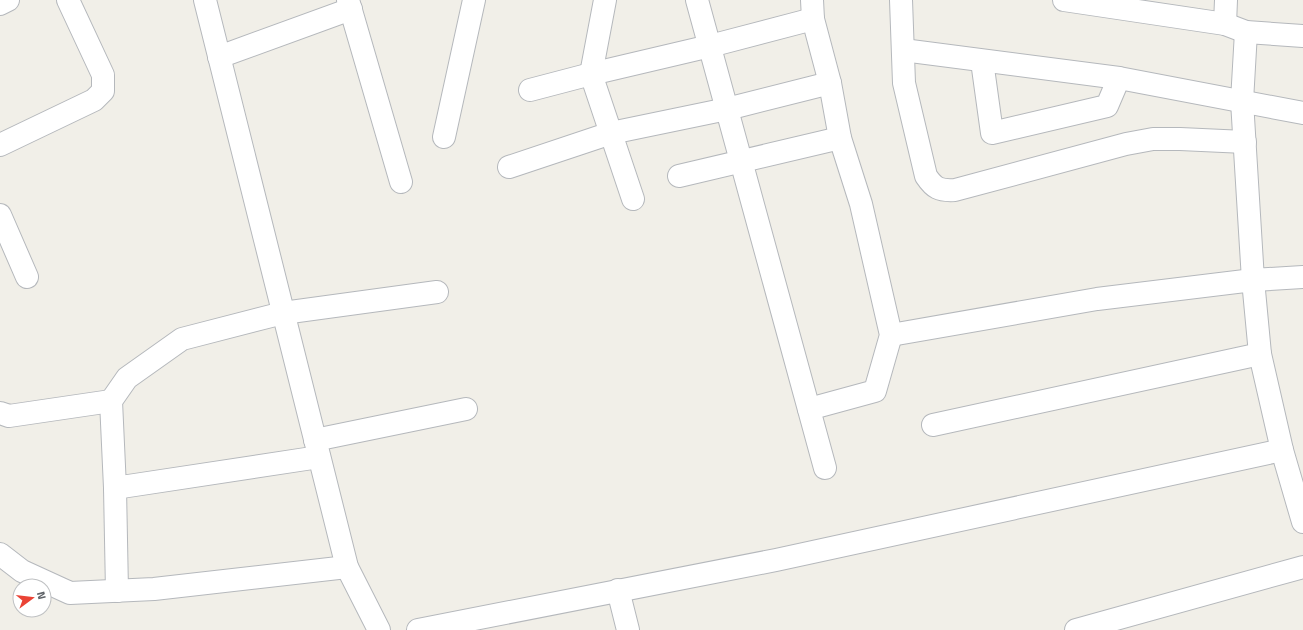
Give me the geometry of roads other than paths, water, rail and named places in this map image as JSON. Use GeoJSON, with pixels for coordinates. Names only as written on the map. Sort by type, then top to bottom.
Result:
{"type":"FeatureCollection","features":[{"type":"Feature","properties":{"kind":"street"},"geometry":{"type":"LineString","coordinates":[[0,4],[8,0]]}},
{"type":"Feature","properties":{"kind":"street"},"geometry":{"type":"LineString","coordinates":[[0,145],[94,100],[103,91],[104,75],[68,0]]}},
{"type":"Feature","properties":{"kind":"street"},"geometry":{"type":"LineString","coordinates":[[205,0],[346,567],[379,630]]}},
{"type":"Feature","properties":{"kind":"street"},"geometry":{"type":"LineString","coordinates":[[444,137],[474,0]]}},
{"type":"Feature","properties":{"kind":"street"},"geometry":{"type":"LineString","coordinates":[[605,0],[591,74],[633,199]]}},
{"type":"Feature","properties":{"kind":"street"},"geometry":{"type":"LineString","coordinates":[[697,0],[824,468]]}},
{"type":"Feature","properties":{"kind":"street"},"geometry":{"type":"LineString","coordinates":[[901,0],[904,83],[926,176],[933,186],[944,190],[955,190],[1126,144],[1153,139],[1245,142]]}},
{"type":"Feature","properties":{"kind":"street"},"geometry":{"type":"LineString","coordinates":[[1064,0],[1224,24],[1246,32],[1303,36]]}},
{"type":"Feature","properties":{"kind":"street"},"geometry":{"type":"LineString","coordinates":[[1224,24],[1226,0]]}},
{"type":"Feature","properties":{"kind":"street"},"geometry":{"type":"LineString","coordinates":[[219,57],[349,5],[401,182]]}},
{"type":"Feature","properties":{"kind":"street"},"geometry":{"type":"LineString","coordinates":[[530,90],[710,46],[813,10],[830,83],[840,138],[861,204],[891,335],[875,391],[809,409]]}},
{"type":"Feature","properties":{"kind":"street"},"geometry":{"type":"LineString","coordinates":[[1246,32],[1242,101],[1253,280],[1260,354],[1282,450],[1296,470],[1303,522]]}},
{"type":"Feature","properties":{"kind":"street"},"geometry":{"type":"LineString","coordinates":[[903,50],[1118,78],[1303,113]]}},
{"type":"Feature","properties":{"kind":"street"},"geometry":{"type":"LineString","coordinates":[[982,60],[992,133],[1107,106],[1118,78]]}},
{"type":"Feature","properties":{"kind":"street"},"geometry":{"type":"LineString","coordinates":[[509,167],[611,133],[727,109],[830,83]]}},
{"type":"Feature","properties":{"kind":"street"},"geometry":{"type":"LineString","coordinates":[[679,176],[840,138]]}},
{"type":"Feature","properties":{"kind":"street"},"geometry":{"type":"LineString","coordinates":[[0,215],[27,278]]}},
{"type":"Feature","properties":{"kind":"street"},"geometry":{"type":"LineString","coordinates":[[891,335],[1097,299],[1253,280],[1303,277]]}},
{"type":"Feature","properties":{"kind":"street"},"geometry":{"type":"LineString","coordinates":[[117,591],[115,488],[111,401],[127,378],[182,339],[283,314],[437,292]]}},
{"type":"Feature","properties":{"kind":"street"},"geometry":{"type":"LineString","coordinates":[[933,425],[1260,354]]}},
{"type":"Feature","properties":{"kind":"street"},"geometry":{"type":"LineString","coordinates":[[0,414],[10,416],[111,401]]}},
{"type":"Feature","properties":{"kind":"street"},"geometry":{"type":"LineString","coordinates":[[115,488],[317,448],[466,409]]}},
{"type":"Feature","properties":{"kind":"street"},"geometry":{"type":"LineString","coordinates":[[418,630],[776,560],[1282,450]]}},
{"type":"Feature","properties":{"kind":"street"},"geometry":{"type":"LineString","coordinates":[[0,554],[22,571],[70,593],[154,589],[346,567]]}},
{"type":"Feature","properties":{"kind":"street"},"geometry":{"type":"LineString","coordinates":[[1076,630],[1303,567]]}},
{"type":"Feature","properties":{"kind":"street"},"geometry":{"type":"LineString","coordinates":[[618,590],[628,630]]}}]}
